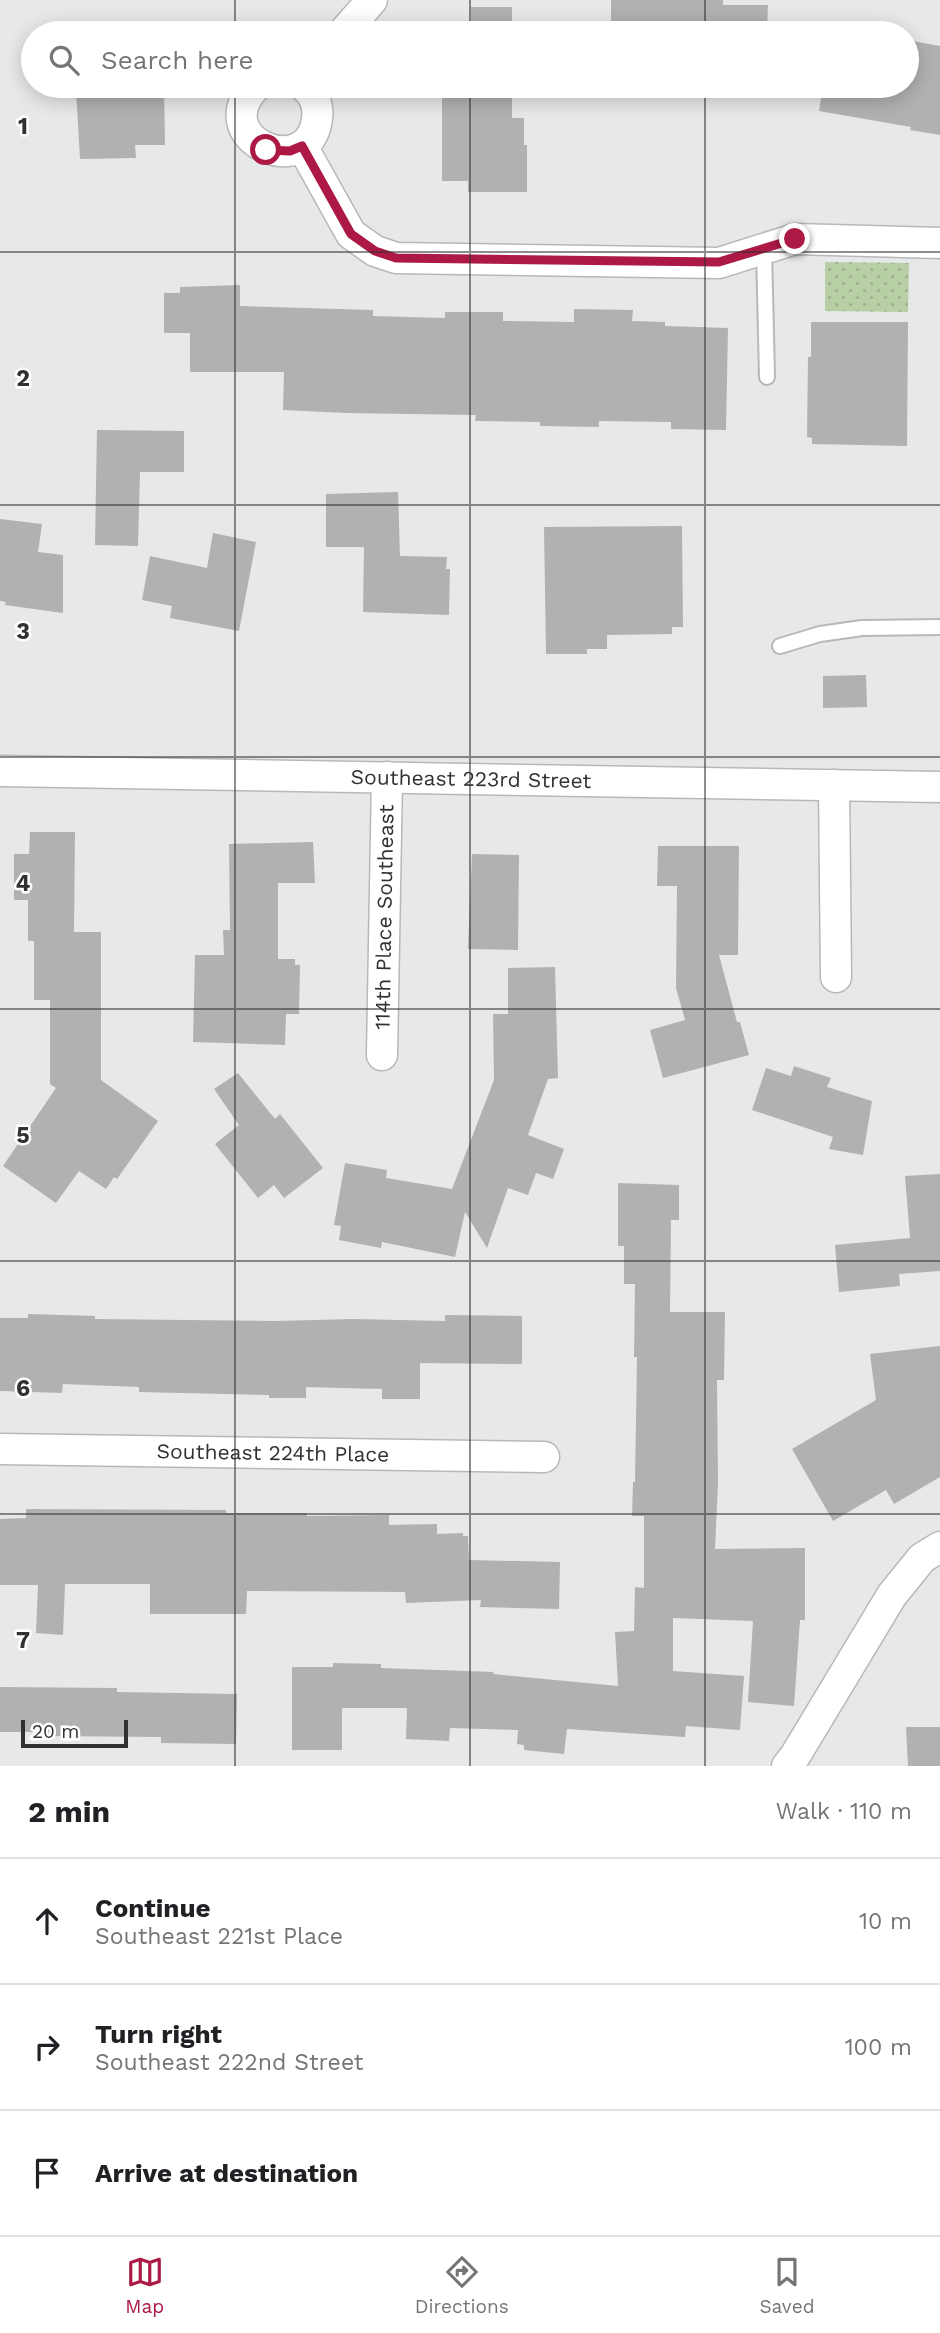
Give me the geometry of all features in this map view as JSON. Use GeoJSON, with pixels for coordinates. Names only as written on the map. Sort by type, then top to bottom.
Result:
{"type":"FeatureCollection","features":[{"type":"Feature","properties":{"kind":"street"},"geometry":{"type":"LineString","coordinates":[[354,21],[372,0]]}},
{"type":"Feature","properties":{"kind":"street"},"geometry":{"type":"LineString","coordinates":[[246,98],[242,109],[247,133],[266,150],[290,151],[302,146],[317,126],[318,114],[314,98]]}},
{"type":"Feature","properties":{"kind":"street"},"geometry":{"type":"LineString","coordinates":[[302,146],[351,234],[375,251],[396,258],[719,262],[795,239],[940,243]]}},
{"type":"Feature","properties":{"kind":"street","name":"Southeast 223rd Street"},"geometry":{"type":"LineString","coordinates":[[0,771],[940,787]]}},
{"type":"Feature","properties":{"kind":"street","name":"114th Place Southeast"},"geometry":{"type":"LineString","coordinates":[[382,1055],[387,777]]}},
{"type":"Feature","properties":{"kind":"street"},"geometry":{"type":"LineString","coordinates":[[834,785],[836,977]]}},
{"type":"Feature","properties":{"kind":"street","name":"Southeast 224th Place"},"geometry":{"type":"LineString","coordinates":[[0,1449],[544,1457]]}},
{"type":"Feature","properties":{"kind":"street"},"geometry":{"type":"LineString","coordinates":[[787,1766],[892,1595],[922,1558],[940,1548]]}},
{"type":"Feature","properties":{"kind":"lane"},"geometry":{"type":"LineString","coordinates":[[764,249],[767,377]]}},
{"type":"Feature","properties":{"kind":"lane"},"geometry":{"type":"LineString","coordinates":[[780,646],[820,634],[862,628],[940,626]]}},
{"type":"Feature","properties":{"kind":"green space"},"geometry":{"type":"Polygon","coordinates":[[[825,262],[909,263],[908,312],[825,311],[825,262]]]}},
{"type":"Feature","properties":{"kind":"building"},"geometry":{"type":"Polygon","coordinates":[[[611,0],[723,0],[723,5],[768,5],[767,21],[611,21],[611,0]]]}},
{"type":"Feature","properties":{"kind":"building"},"geometry":{"type":"Polygon","coordinates":[[[471,7],[512,7],[512,21],[471,21],[471,7]]]}},
{"type":"Feature","properties":{"kind":"building"},"geometry":{"type":"Polygon","coordinates":[[[919,42],[940,46],[940,135],[910,130],[911,127],[819,111],[821,98],[919,98],[919,42]]]}},
{"type":"Feature","properties":{"kind":"building"},"geometry":{"type":"Polygon","coordinates":[[[76,98],[164,98],[165,145],[135,145],[136,158],[80,159],[76,98]]]}},
{"type":"Feature","properties":{"kind":"building"},"geometry":{"type":"Polygon","coordinates":[[[442,98],[512,98],[512,118],[524,118],[527,192],[468,192],[468,181],[442,181],[442,98]]]}},
{"type":"Feature","properties":{"kind":"building"},"geometry":{"type":"Polygon","coordinates":[[[240,285],[240,306],[373,310],[373,316],[445,318],[445,312],[503,312],[503,321],[574,322],[574,309],[633,310],[632,321],[665,322],[665,326],[728,328],[726,430],[671,429],[671,422],[599,421],[599,427],[540,426],[540,422],[475,421],[476,415],[283,410],[284,372],[190,372],[190,333],[164,333],[164,293],[180,293],[180,287],[240,285]]]}},
{"type":"Feature","properties":{"kind":"building"},"geometry":{"type":"Polygon","coordinates":[[[811,322],[908,322],[907,446],[812,444],[812,438],[807,437],[811,322]]]}},
{"type":"Feature","properties":{"kind":"building"},"geometry":{"type":"Polygon","coordinates":[[[97,430],[184,431],[184,472],[140,472],[138,546],[95,545],[97,430]]]}},
{"type":"Feature","properties":{"kind":"building"},"geometry":{"type":"Polygon","coordinates":[[[398,492],[400,556],[447,557],[446,569],[450,569],[449,615],[363,612],[364,547],[326,547],[326,494],[398,492]]]}},
{"type":"Feature","properties":{"kind":"building"},"geometry":{"type":"Polygon","coordinates":[[[0,519],[42,524],[38,552],[63,555],[63,613],[5,605],[6,602],[0,601],[0,519]]]}},
{"type":"Feature","properties":{"kind":"building"},"geometry":{"type":"Polygon","coordinates":[[[682,526],[683,627],[672,627],[672,634],[607,635],[607,649],[587,649],[587,654],[546,654],[544,527],[682,526]]]}},
{"type":"Feature","properties":{"kind":"building"},"geometry":{"type":"Polygon","coordinates":[[[213,533],[256,542],[239,631],[170,618],[172,606],[142,600],[150,556],[207,568],[213,533]]]}},
{"type":"Feature","properties":{"kind":"building"},"geometry":{"type":"Polygon","coordinates":[[[866,675],[867,707],[823,708],[823,676],[866,675]]]}},
{"type":"Feature","properties":{"kind":"building"},"geometry":{"type":"Polygon","coordinates":[[[30,832],[75,832],[74,932],[101,932],[101,1080],[158,1121],[117,1179],[114,1177],[106,1189],[79,1171],[56,1203],[3,1166],[56,1088],[50,1084],[50,1000],[34,1000],[34,941],[28,941],[28,900],[14,900],[14,854],[29,854],[30,832]]]}},
{"type":"Feature","properties":{"kind":"building"},"geometry":{"type":"Polygon","coordinates":[[[313,842],[315,883],[278,883],[278,959],[295,959],[295,965],[300,965],[299,1014],[286,1014],[285,1045],[193,1042],[195,955],[224,955],[223,930],[230,930],[229,844],[313,842]]]}},
{"type":"Feature","properties":{"kind":"building"},"geometry":{"type":"Polygon","coordinates":[[[658,846],[739,846],[738,955],[719,955],[749,1055],[663,1078],[650,1030],[685,1020],[676,988],[677,886],[657,886],[658,846]]]}},
{"type":"Feature","properties":{"kind":"building"},"geometry":{"type":"Polygon","coordinates":[[[472,854],[519,855],[518,950],[468,949],[472,854]]]}},
{"type":"Feature","properties":{"kind":"building"},"geometry":{"type":"Polygon","coordinates":[[[555,967],[558,1078],[548,1079],[528,1135],[564,1149],[553,1179],[536,1173],[528,1195],[508,1188],[487,1248],[465,1212],[455,1257],[382,1242],[381,1248],[339,1240],[341,1226],[334,1225],[345,1163],[387,1170],[386,1178],[452,1189],[494,1080],[493,1014],[508,1014],[508,968],[555,967]]]}},
{"type":"Feature","properties":{"kind":"building"},"geometry":{"type":"Polygon","coordinates":[[[794,1066],[831,1078],[827,1087],[872,1101],[863,1155],[829,1149],[833,1137],[752,1110],[766,1068],[791,1076],[794,1066]]]}},
{"type":"Feature","properties":{"kind":"building"},"geometry":{"type":"Polygon","coordinates":[[[238,1073],[275,1119],[280,1114],[323,1168],[284,1198],[274,1185],[258,1198],[215,1144],[239,1125],[214,1089],[238,1073]]]}},
{"type":"Feature","properties":{"kind":"building"},"geometry":{"type":"Polygon","coordinates":[[[940,1174],[940,1271],[899,1274],[900,1286],[839,1292],[835,1245],[910,1238],[905,1176],[940,1174]]]}},
{"type":"Feature","properties":{"kind":"building"},"geometry":{"type":"Polygon","coordinates":[[[618,1183],[679,1185],[679,1220],[671,1220],[670,1312],[725,1312],[724,1380],[717,1380],[718,1484],[715,1549],[805,1548],[805,1620],[800,1620],[794,1706],[748,1702],[753,1621],[673,1618],[673,1671],[744,1676],[740,1730],[686,1726],[685,1737],[567,1729],[564,1754],[524,1750],[524,1745],[517,1744],[518,1730],[450,1728],[449,1741],[406,1739],[407,1708],[342,1708],[342,1750],[292,1750],[292,1667],[333,1667],[333,1663],[381,1664],[381,1668],[494,1672],[493,1674],[618,1686],[615,1632],[634,1631],[635,1587],[644,1588],[644,1516],[632,1516],[637,1357],[634,1357],[635,1284],[624,1284],[624,1246],[618,1246],[618,1183]]]}},
{"type":"Feature","properties":{"kind":"building"},"geometry":{"type":"Polygon","coordinates":[[[28,1314],[95,1316],[95,1319],[276,1321],[445,1321],[445,1315],[522,1316],[522,1364],[420,1363],[420,1399],[382,1399],[382,1389],[306,1387],[306,1398],[139,1392],[139,1387],[63,1384],[62,1393],[0,1391],[0,1318],[28,1318],[28,1314]]]}},
{"type":"Feature","properties":{"kind":"building"},"geometry":{"type":"Polygon","coordinates":[[[940,1346],[940,1477],[894,1504],[886,1490],[833,1521],[792,1449],[876,1400],[870,1354],[940,1346]]]}},
{"type":"Feature","properties":{"kind":"building"},"geometry":{"type":"Polygon","coordinates":[[[26,1509],[226,1510],[226,1513],[307,1513],[307,1516],[389,1515],[389,1525],[437,1524],[437,1534],[463,1533],[463,1536],[468,1536],[469,1560],[560,1562],[559,1609],[480,1607],[481,1600],[406,1603],[405,1592],[247,1591],[246,1614],[150,1614],[150,1584],[65,1584],[63,1635],[36,1633],[38,1585],[0,1585],[0,1519],[26,1518],[26,1509]]]}},
{"type":"Feature","properties":{"kind":"building"},"geometry":{"type":"Polygon","coordinates":[[[0,1687],[117,1688],[117,1692],[237,1694],[236,1744],[161,1743],[161,1737],[45,1736],[45,1732],[0,1732],[0,1687]]]}},
{"type":"Feature","properties":{"kind":"building"},"geometry":{"type":"Polygon","coordinates":[[[906,1727],[940,1727],[940,1766],[908,1766],[906,1727]]]}},
{"type":"Feature","properties":{"kind":"route"},"geometry":{"type":"LineString","coordinates":[[266,150],[290,151],[302,146],[351,234],[375,251],[396,258],[719,262],[795,239]]}}]}
